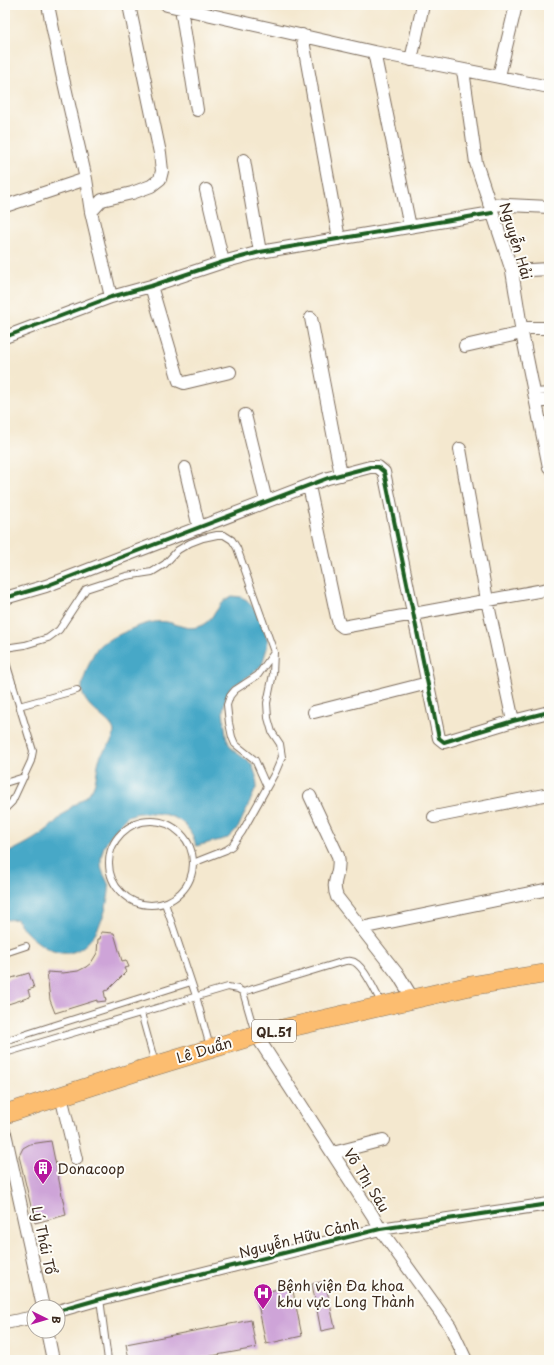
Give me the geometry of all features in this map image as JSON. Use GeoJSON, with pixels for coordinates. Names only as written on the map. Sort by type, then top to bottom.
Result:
{"type":"FeatureCollection","features":[{"type":"Feature","properties":{"kind":"main road","name":"Lê Duẩn"},"geometry":{"type":"LineString","coordinates":[[5,1114],[156,1065],[256,1035],[470,986],[549,973]]}},
{"type":"Feature","properties":{"kind":"street"},"geometry":{"type":"LineString","coordinates":[[48,5],[86,179],[91,212],[111,297]]}},
{"type":"Feature","properties":{"kind":"street"},"geometry":{"type":"LineString","coordinates":[[91,212],[102,200],[118,197],[151,186],[160,179],[162,171],[160,153],[129,5]]}},
{"type":"Feature","properties":{"kind":"street"},"geometry":{"type":"LineString","coordinates":[[167,5],[411,60],[549,87]]}},
{"type":"Feature","properties":{"kind":"street"},"geometry":{"type":"LineString","coordinates":[[411,60],[423,5]]}},
{"type":"Feature","properties":{"kind":"street"},"geometry":{"type":"LineString","coordinates":[[499,76],[516,5]]}},
{"type":"Feature","properties":{"kind":"street"},"geometry":{"type":"LineString","coordinates":[[181,8],[197,110]]}},
{"type":"Feature","properties":{"kind":"street"},"geometry":{"type":"LineString","coordinates":[[302,35],[339,239]]}},
{"type":"Feature","properties":{"kind":"street"},"geometry":{"type":"LineString","coordinates":[[374,52],[410,227]]}},
{"type":"Feature","properties":{"kind":"street","name":"Nguyễn Hải"},"geometry":{"type":"LineString","coordinates":[[463,70],[476,163],[512,271],[522,330],[549,464]]}},
{"type":"Feature","properties":{"kind":"street"},"geometry":{"type":"LineString","coordinates":[[244,160],[260,252]]}},
{"type":"Feature","properties":{"kind":"street"},"geometry":{"type":"LineString","coordinates":[[5,206],[86,179]]}},
{"type":"Feature","properties":{"kind":"street"},"geometry":{"type":"LineString","coordinates":[[206,190],[223,262]]}},
{"type":"Feature","properties":{"kind":"street"},"geometry":{"type":"LineString","coordinates":[[5,337],[111,297],[260,252],[410,227],[491,208],[549,207]]}},
{"type":"Feature","properties":{"kind":"street"},"geometry":{"type":"LineString","coordinates":[[512,271],[549,269]]}},
{"type":"Feature","properties":{"kind":"street"},"geometry":{"type":"LineString","coordinates":[[151,286],[179,381],[184,383],[230,372]]}},
{"type":"Feature","properties":{"kind":"street"},"geometry":{"type":"LineString","coordinates":[[311,318],[341,475]]}},
{"type":"Feature","properties":{"kind":"street"},"geometry":{"type":"LineString","coordinates":[[465,346],[522,330],[549,328]]}},
{"type":"Feature","properties":{"kind":"street"},"geometry":{"type":"LineString","coordinates":[[536,396],[549,401]]}},
{"type":"Feature","properties":{"kind":"street"},"geometry":{"type":"LineString","coordinates":[[245,415],[266,501]]}},
{"type":"Feature","properties":{"kind":"street"},"geometry":{"type":"LineString","coordinates":[[460,449],[487,600],[513,721]]}},
{"type":"Feature","properties":{"kind":"street"},"geometry":{"type":"LineString","coordinates":[[5,598],[46,586],[266,501],[341,475],[370,467],[378,467],[384,472],[439,738],[441,741],[444,742],[513,721],[549,712]]}},
{"type":"Feature","properties":{"kind":"street"},"geometry":{"type":"LineString","coordinates":[[185,468],[199,528]]}},
{"type":"Feature","properties":{"kind":"street"},"geometry":{"type":"LineString","coordinates":[[309,486],[341,626],[348,627],[549,588]]}},
{"type":"Feature","properties":{"kind":"street"},"geometry":{"type":"LineString","coordinates":[[314,712],[428,683]]}},
{"type":"Feature","properties":{"kind":"street"},"geometry":{"type":"LineString","coordinates":[[434,817],[549,794]]}},
{"type":"Feature","properties":{"kind":"street"},"geometry":{"type":"LineString","coordinates":[[310,796],[338,856],[340,865],[334,883],[334,889],[337,897],[399,976],[413,999]]}},
{"type":"Feature","properties":{"kind":"street"},"geometry":{"type":"LineString","coordinates":[[362,928],[549,889]]}},
{"type":"Feature","properties":{"kind":"street","name":"Võ Thị Sáu"},"geometry":{"type":"LineString","coordinates":[[256,1035],[333,1153],[380,1229],[450,1326],[466,1360]]}},
{"type":"Feature","properties":{"kind":"street"},"geometry":{"type":"LineString","coordinates":[[61,1096],[76,1159]]}},
{"type":"Feature","properties":{"kind":"street","name":"Lý Thái Tổ"},"geometry":{"type":"LineString","coordinates":[[5,1133],[41,1299]]}},
{"type":"Feature","properties":{"kind":"street"},"geometry":{"type":"LineString","coordinates":[[333,1153],[383,1140]]}},
{"type":"Feature","properties":{"kind":"street","name":"Nguyễn Hữu Cảnh"},"geometry":{"type":"LineString","coordinates":[[66,1309],[380,1229],[549,1204]]}},
{"type":"Feature","properties":{"kind":"street"},"geometry":{"type":"LineString","coordinates":[[5,1322],[26,1318]]}},
{"type":"Feature","properties":{"kind":"street"},"geometry":{"type":"LineString","coordinates":[[49,1339],[53,1360]]}},
{"type":"Feature","properties":{"kind":"lane"},"geometry":{"type":"LineString","coordinates":[[536,396],[549,391]]}},
{"type":"Feature","properties":{"kind":"lane"},"geometry":{"type":"LineString","coordinates":[[5,648],[25,645],[48,638],[59,630],[86,589],[126,576],[152,572],[165,564],[178,550],[203,538],[224,535],[232,540],[237,548],[274,652],[274,674],[266,703],[272,732],[280,744],[282,756],[276,771],[242,832],[232,846],[226,850],[193,863]]}},
{"type":"Feature","properties":{"kind":"lane"},"geometry":{"type":"LineString","coordinates":[[267,787],[255,760],[235,744],[229,723],[227,705],[230,696],[235,690],[245,685],[258,675],[274,652]]}},
{"type":"Feature","properties":{"kind":"lane"},"geometry":{"type":"LineString","coordinates":[[5,659],[33,751],[31,761],[12,802],[5,809]]}},
{"type":"Feature","properties":{"kind":"lane"},"geometry":{"type":"LineString","coordinates":[[5,687],[13,684]]}},
{"type":"Feature","properties":{"kind":"lane"},"geometry":{"type":"LineString","coordinates":[[19,706],[77,690]]}},
{"type":"Feature","properties":{"kind":"lane"},"geometry":{"type":"LineString","coordinates":[[5,783],[24,777]]}},
{"type":"Feature","properties":{"kind":"lane"},"geometry":{"type":"LineString","coordinates":[[146,820],[160,821],[173,827],[184,836],[191,849],[193,863],[191,876],[186,887],[177,897],[165,903],[152,906],[137,904],[125,897],[115,886],[109,873],[108,859],[112,845],[120,833],[132,824],[146,820]]}},
{"type":"Feature","properties":{"kind":"lane"},"geometry":{"type":"LineString","coordinates":[[165,903],[196,996],[211,1048]]}},
{"type":"Feature","properties":{"kind":"lane"},"geometry":{"type":"LineString","coordinates":[[5,953],[26,946]]}},
{"type":"Feature","properties":{"kind":"lane"},"geometry":{"type":"LineString","coordinates":[[243,992],[338,962],[351,961],[357,963],[362,969],[382,1006]]}},
{"type":"Feature","properties":{"kind":"lane"},"geometry":{"type":"LineString","coordinates":[[5,1041],[191,982]]}},
{"type":"Feature","properties":{"kind":"lane"},"geometry":{"type":"LineString","coordinates":[[5,1053],[228,987],[238,989],[243,992],[256,1035]]}},
{"type":"Feature","properties":{"kind":"lane"},"geometry":{"type":"LineString","coordinates":[[141,1013],[156,1065]]}},
{"type":"Feature","properties":{"kind":"lane"},"geometry":{"type":"LineString","coordinates":[[38,1030],[42,1042]]}},
{"type":"Feature","properties":{"kind":"lane"},"geometry":{"type":"LineString","coordinates":[[100,1299],[108,1360]]}},
{"type":"Feature","properties":{"kind":"water"},"geometry":{"type":"Polygon","coordinates":[[[232,596],[241,597],[247,600],[255,610],[268,641],[262,665],[249,676],[230,688],[225,700],[223,711],[226,736],[229,744],[233,750],[252,764],[256,776],[257,786],[238,828],[228,838],[196,846],[190,831],[178,819],[167,815],[149,813],[140,813],[128,816],[109,838],[102,853],[101,867],[108,884],[109,892],[101,923],[88,942],[81,948],[72,952],[62,953],[51,950],[29,935],[17,919],[5,920],[5,854],[28,842],[52,826],[69,809],[85,797],[93,787],[96,779],[99,759],[111,742],[114,732],[113,727],[91,707],[83,694],[82,683],[93,655],[100,645],[110,639],[130,629],[152,622],[167,622],[189,628],[202,625],[207,622],[222,603],[232,596]]]}},
{"type":"Feature","properties":{"kind":"building"},"geometry":{"type":"Polygon","coordinates":[[[101,932],[114,933],[122,961],[126,960],[129,967],[124,968],[126,972],[108,990],[104,991],[106,1001],[97,1002],[97,1000],[55,1013],[50,1000],[47,972],[63,973],[78,971],[86,967],[91,963],[97,953],[98,939],[100,939],[101,932]]]}},
{"type":"Feature","properties":{"kind":"building"},"geometry":{"type":"Polygon","coordinates":[[[29,973],[34,988],[28,990],[30,997],[5,1005],[5,980],[29,973]]]}},
{"type":"Feature","properties":{"kind":"building","name":"Donacoop"},"geometry":{"type":"Polygon","coordinates":[[[51,1141],[66,1215],[35,1223],[19,1156],[23,1148],[30,1144],[51,1141]]]}},
{"type":"Feature","properties":{"kind":"building"},"geometry":{"type":"Polygon","coordinates":[[[325,1281],[335,1328],[321,1331],[312,1284],[325,1281]]]}},
{"type":"Feature","properties":{"kind":"building"},"geometry":{"type":"Polygon","coordinates":[[[292,1286],[302,1336],[266,1344],[256,1294],[292,1286]]]}},
{"type":"Feature","properties":{"kind":"building"},"geometry":{"type":"Polygon","coordinates":[[[251,1320],[256,1348],[189,1360],[129,1360],[126,1344],[251,1320]]]}},
{"type":"Feature","properties":{"kind":"cycle path"},"geometry":{"type":"LineString","coordinates":[[5,337],[111,297],[260,252],[492,213]]}},
{"type":"Feature","properties":{"kind":"cycle path"},"geometry":{"type":"LineString","coordinates":[[5,598],[46,586],[328,478],[370,467],[378,467],[384,472],[439,738],[444,742],[513,721],[549,712]]}},
{"type":"Feature","properties":{"kind":"cycle path"},"geometry":{"type":"LineString","coordinates":[[66,1309],[380,1229],[549,1204]]}},
{"type":"Feature","properties":{"kind":"place","name":"Donacoop"},"geometry":{"type":"Point","coordinates":[43,1185]}},
{"type":"Feature","properties":{"kind":"place","name":"Bệnh viện Đa khoa khu vực Long Thành"},"geometry":{"type":"Point","coordinates":[263,1310]}}]}
